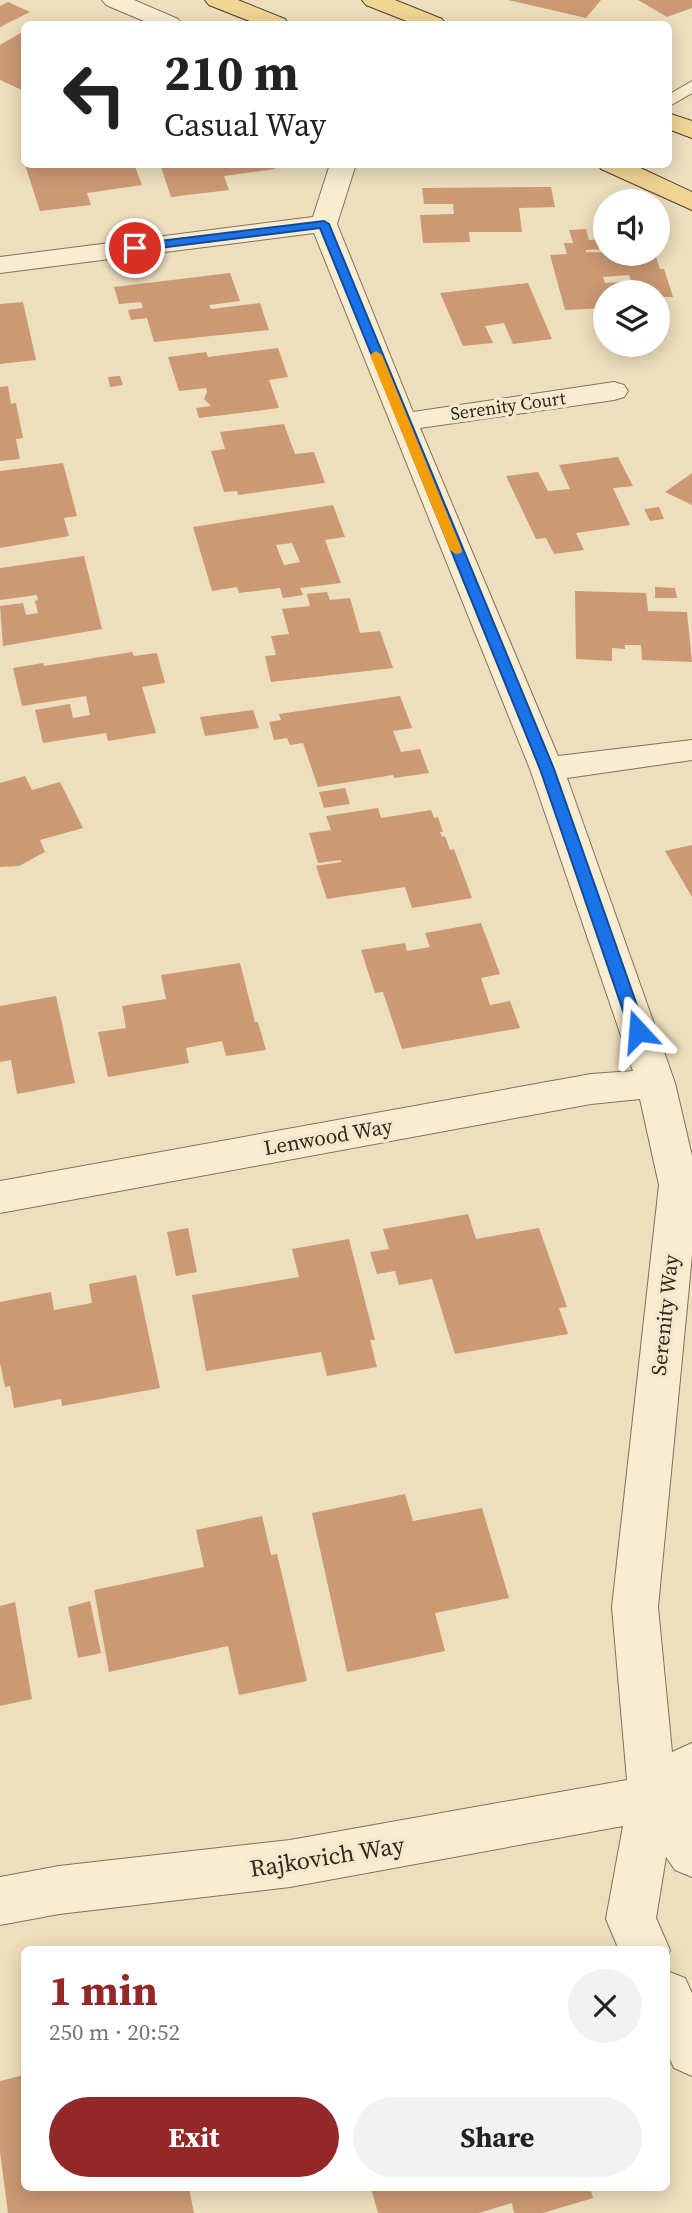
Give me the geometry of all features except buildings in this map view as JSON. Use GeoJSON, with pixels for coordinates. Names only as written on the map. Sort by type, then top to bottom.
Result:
{"type":"FeatureCollection","features":[{"type":"Feature","properties":{"kind":"main road"},"geometry":{"type":"LineString","coordinates":[[217,0],[270,21]]}},
{"type":"Feature","properties":{"kind":"main road"},"geometry":{"type":"LineString","coordinates":[[374,0],[426,21]]}},
{"type":"Feature","properties":{"kind":"main road"},"geometry":{"type":"LineString","coordinates":[[672,122],[692,130]]}},
{"type":"Feature","properties":{"kind":"main road"},"geometry":{"type":"LineString","coordinates":[[619,168],[692,202]]}},
{"type":"Feature","properties":{"kind":"street"},"geometry":{"type":"LineString","coordinates":[[114,0],[163,21]]}},
{"type":"Feature","properties":{"kind":"street"},"geometry":{"type":"LineString","coordinates":[[0,265],[324,224],[342,168]]}},
{"type":"Feature","properties":{"kind":"street","name":"Serenity Way"},"geometry":{"type":"LineString","coordinates":[[324,224],[402,422],[547,769],[656,1083],[679,1185],[635,1607],[672,1800],[631,1919],[643,1946]]}},
{"type":"Feature","properties":{"kind":"street","name":"Serenity Court"},"geometry":{"type":"LineString","coordinates":[[402,422],[614,391]]}},
{"type":"Feature","properties":{"kind":"street"},"geometry":{"type":"LineString","coordinates":[[547,769],[688,750]]}},
{"type":"Feature","properties":{"kind":"street","name":"Lenwood Way"},"geometry":{"type":"LineString","coordinates":[[0,1197],[591,1089],[656,1083]]}},
{"type":"Feature","properties":{"kind":"street","name":"Rajkovich Way"},"geometry":{"type":"LineString","coordinates":[[0,1901],[76,1888],[200,1877],[342,1856],[672,1800],[692,1765]]}},
{"type":"Feature","properties":{"kind":"street"},"geometry":{"type":"LineString","coordinates":[[672,1800],[692,1853]]}},
{"type":"Feature","properties":{"kind":"street"},"geometry":{"type":"LineString","coordinates":[[670,2002],[692,2050]]}},
{"type":"Feature","properties":{"kind":"lane"},"geometry":{"type":"LineString","coordinates":[[672,99],[692,86]]}},
{"type":"Feature","properties":{"kind":"slow traffic"},"geometry":{"type":"LineString","coordinates":[[376,355],[456,550]]}},
{"type":"Feature","properties":{"kind":"route"},"geometry":{"type":"LineString","coordinates":[[135,248],[324,224],[402,422],[547,769],[638,1031]]}}]}
